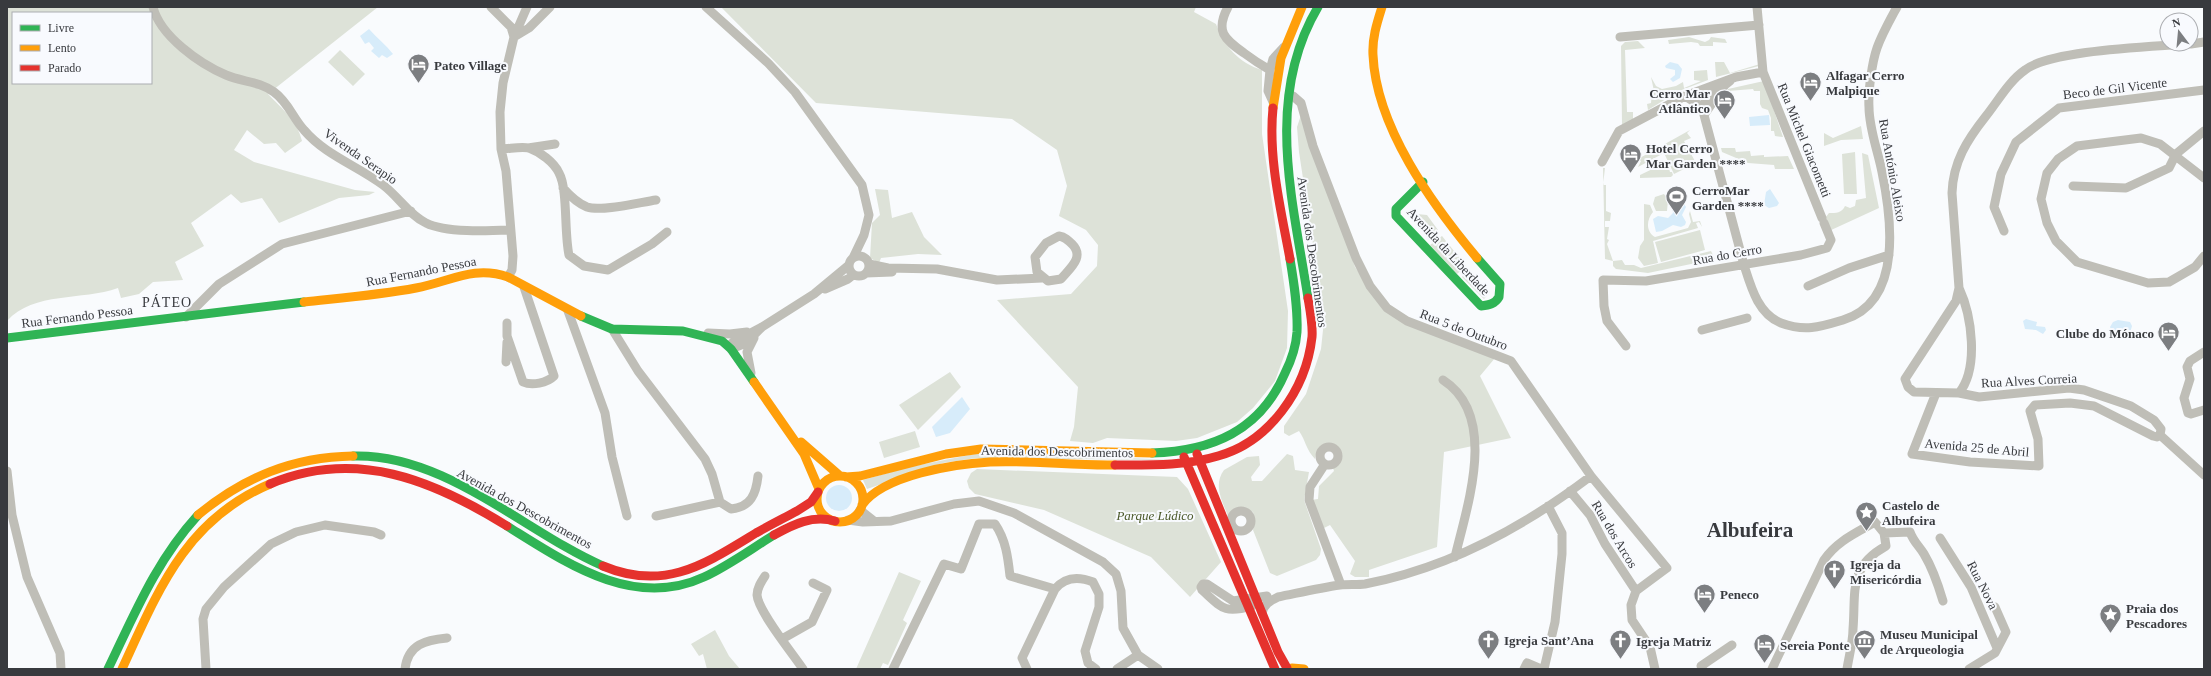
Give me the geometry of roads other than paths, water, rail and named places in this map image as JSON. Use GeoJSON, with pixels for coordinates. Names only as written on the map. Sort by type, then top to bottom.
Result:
{"type":"FeatureCollection","features":[{"type":"Feature","properties":{"kind":"main road","name":"Avenida dos Descobrimentos"},"geometry":{"type":"LineString","coordinates":[[843,476],[860,476],[940,454],[968,449],[999,448],[1142,453],[1195,448],[1233,434],[1259,416],[1281,387],[1293,353],[1297,334],[1296,315],[1273,150],[1273,102],[1275,83],[1291,26],[1302,7]]}},
{"type":"Feature","properties":{"kind":"main road","name":"Avenida dos Descobrimentos"},"geometry":{"type":"LineString","coordinates":[[861,508],[873,492],[892,484],[924,474],[963,465],[990,462],[1103,466],[1199,462],[1218,457],[1245,446],[1272,426],[1301,380],[1309,359],[1312,336],[1288,167],[1286,120],[1288,90],[1296,52],[1306,28],[1318,7]]}},
{"type":"Feature","properties":{"kind":"main road","name":"Avenida da Liberdade"},"geometry":{"type":"LineString","coordinates":[[1382,7],[1377,19],[1373,40],[1373,64],[1380,99],[1406,158],[1422,182],[1442,213],[1466,246],[1500,284],[1502,293],[1498,300],[1490,305],[1481,306],[1396,216],[1396,209],[1422,182]]}},
{"type":"Feature","properties":{"kind":"main road","name":"Rua Fernando Pessoa"},"geometry":{"type":"LineString","coordinates":[[7,338],[417,288],[473,272],[496,273],[508,277],[568,311],[612,329],[683,331],[722,341],[731,349],[785,426]]}},
{"type":"Feature","properties":{"kind":"main road"},"geometry":{"type":"LineString","coordinates":[[785,426],[843,476],[856,483],[860,488],[862,493],[861,508],[848,520],[835,521],[822,513],[817,500],[818,491],[810,464],[785,426]]}},
{"type":"Feature","properties":{"kind":"main road"},"geometry":{"type":"LineString","coordinates":[[1195,448],[1199,462],[1282,662],[1290,668],[1304,669]]}},
{"type":"Feature","properties":{"kind":"main road"},"geometry":{"type":"LineString","coordinates":[[1181,450],[1242,604],[1275,669]]}},
{"type":"Feature","properties":{"kind":"main road","name":"Avenida dos Descobrimentos"},"geometry":{"type":"LineString","coordinates":[[108,669],[160,563],[180,535],[200,514],[225,494],[255,476],[284,465],[318,458],[352,456],[386,459],[419,468],[472,492],[604,567],[629,575],[654,577],[678,574],[700,567],[811,502],[818,491]]}},
{"type":"Feature","properties":{"kind":"main road"},"geometry":{"type":"LineString","coordinates":[[1207,481],[1209,470],[1218,457]]}},
{"type":"Feature","properties":{"kind":"main road","name":"Avenida dos Descobrimentos"},"geometry":{"type":"LineString","coordinates":[[122,669],[171,570],[201,530],[223,510],[246,495],[267,485],[300,473],[328,468],[365,468],[398,474],[430,484],[485,513],[570,563],[602,579],[632,587],[656,589],[682,585],[703,578],[774,536],[801,523],[819,518],[835,521]]}},
{"type":"Feature","properties":{"kind":"main road"},"geometry":{"type":"LineString","coordinates":[[818,491],[827,480],[843,476]]}},
{"type":"Feature","properties":{"kind":"street","name":"Vivenda Serapio"},"geometry":{"type":"LineString","coordinates":[[153,7],[154,13],[177,43],[200,62],[227,76],[258,83],[275,93],[290,108],[304,130],[335,156],[384,185],[426,223],[449,229],[482,231],[510,230]]}},
{"type":"Feature","properties":{"kind":"street"},"geometry":{"type":"LineString","coordinates":[[491,7],[511,27],[514,37]]}},
{"type":"Feature","properties":{"kind":"street"},"geometry":{"type":"LineString","coordinates":[[508,277],[512,270],[513,256],[506,171],[501,149],[500,112],[503,83],[514,37],[526,7]]}},
{"type":"Feature","properties":{"kind":"street"},"geometry":{"type":"LineString","coordinates":[[514,37],[529,28],[550,7]]}},
{"type":"Feature","properties":{"kind":"street"},"geometry":{"type":"LineString","coordinates":[[706,7],[768,63],[796,92],[862,185],[869,215],[864,235],[851,261],[849,270],[853,275],[859,276],[867,266]]}},
{"type":"Feature","properties":{"kind":"street"},"geometry":{"type":"LineString","coordinates":[[1228,7],[1222,21],[1222,29],[1225,38],[1232,46],[1270,70]]}},
{"type":"Feature","properties":{"kind":"street","name":"Rua Michel Giacometti"},"geometry":{"type":"LineString","coordinates":[[1757,7],[1763,72],[1823,220]]}},
{"type":"Feature","properties":{"kind":"street","name":"Rua António Aleixo"},"geometry":{"type":"LineString","coordinates":[[1703,111],[1744,265],[1751,287],[1762,309],[1776,321],[1796,328],[1817,328],[1850,318],[1874,301],[1883,282],[1889,255],[1890,218],[1869,107],[1877,48],[1897,7]]}},
{"type":"Feature","properties":{"kind":"street"},"geometry":{"type":"LineString","coordinates":[[1620,37],[1759,25]]}},
{"type":"Feature","properties":{"kind":"street"},"geometry":{"type":"LineString","coordinates":[[1273,102],[1268,90],[1270,70],[1273,59],[1285,46]]}},
{"type":"Feature","properties":{"kind":"street"},"geometry":{"type":"LineString","coordinates":[[1960,393],[1964,387],[1973,358],[1960,300],[1952,192],[1955,169],[1969,137],[2015,79],[2024,70],[2047,59],[2159,47]]}},
{"type":"Feature","properties":{"kind":"street"},"geometry":{"type":"LineString","coordinates":[[1602,162],[1619,131],[1685,96],[1736,77],[1763,72]]}},
{"type":"Feature","properties":{"kind":"street"},"geometry":{"type":"LineString","coordinates":[[1703,111],[1726,85],[1736,77]]}},
{"type":"Feature","properties":{"kind":"street"},"geometry":{"type":"LineString","coordinates":[[1703,111],[1715,85]]}},
{"type":"Feature","properties":{"kind":"street","name":"Beco de Gil Vicente"},"geometry":{"type":"LineString","coordinates":[[2004,231],[1994,208],[2001,174],[2016,142],[2059,108],[2204,90]]}},
{"type":"Feature","properties":{"kind":"street","name":"Rua 5 de Outubro"},"geometry":{"type":"LineString","coordinates":[[1293,96],[1301,103],[1313,146],[1356,258],[1370,286],[1387,308],[1407,321],[1511,361],[1590,476],[1667,568],[1636,591]]}},
{"type":"Feature","properties":{"kind":"street"},"geometry":{"type":"LineString","coordinates":[[1685,96],[1703,111]]}},
{"type":"Feature","properties":{"kind":"street"},"geometry":{"type":"LineString","coordinates":[[2073,186],[2126,188],[2169,168],[2176,154],[2204,131]]}},
{"type":"Feature","properties":{"kind":"street"},"geometry":{"type":"LineString","coordinates":[[2204,178],[2176,154],[2160,144],[2141,138],[2077,146],[2058,159],[2047,173],[2041,199],[2047,223],[2056,240],[2077,262],[2148,283],[2169,282],[2195,267],[2204,256]]}},
{"type":"Feature","properties":{"kind":"street"},"geometry":{"type":"LineString","coordinates":[[501,149],[528,148],[555,144]]}},
{"type":"Feature","properties":{"kind":"street"},"geometry":{"type":"LineString","coordinates":[[528,148],[548,158],[560,173],[563,188],[565,240],[569,255],[584,266],[608,270],[652,244],[667,232]]}},
{"type":"Feature","properties":{"kind":"street"},"geometry":{"type":"LineString","coordinates":[[563,188],[572,199],[589,208],[614,207],[656,200]]}},
{"type":"Feature","properties":{"kind":"street"},"geometry":{"type":"LineString","coordinates":[[186,317],[219,284],[282,244],[411,211]]}},
{"type":"Feature","properties":{"kind":"street","name":"Rua do Cerro"},"geometry":{"type":"LineString","coordinates":[[1626,346],[1607,321],[1604,306],[1603,280],[1646,281],[1801,255],[1827,248],[1832,240],[1823,220]]}},
{"type":"Feature","properties":{"kind":"street"},"geometry":{"type":"LineString","coordinates":[[864,235],[864,254],[867,266]]}},
{"type":"Feature","properties":{"kind":"street"},"geometry":{"type":"LineString","coordinates":[[1022,278],[1034,264],[1038,252],[1053,238],[1059,236],[1065,237],[1076,248],[1079,255],[1077,260],[1062,278],[1048,281],[1042,278],[1037,272],[1034,264]]}},
{"type":"Feature","properties":{"kind":"street"},"geometry":{"type":"LineString","coordinates":[[1808,286],[1849,268],[1889,255]]}},
{"type":"Feature","properties":{"kind":"street"},"geometry":{"type":"LineString","coordinates":[[814,294],[851,261],[862,257],[867,266]]}},
{"type":"Feature","properties":{"kind":"street"},"geometry":{"type":"LineString","coordinates":[[867,266],[937,269],[997,280],[1042,278]]}},
{"type":"Feature","properties":{"kind":"street"},"geometry":{"type":"LineString","coordinates":[[867,266],[937,269]]}},
{"type":"Feature","properties":{"kind":"street"},"geometry":{"type":"LineString","coordinates":[[731,349],[732,343],[762,327],[814,294],[848,279],[853,275]]}},
{"type":"Feature","properties":{"kind":"street"},"geometry":{"type":"LineString","coordinates":[[507,336],[524,382],[529,384],[550,380],[554,376],[524,287]]}},
{"type":"Feature","properties":{"kind":"street","name":"Rua Alves Correia"},"geometry":{"type":"LineString","coordinates":[[1960,300],[1906,379],[1908,387],[1914,392],[1960,393],[1979,397],[2069,388],[2084,390],[2131,406],[2154,420],[2161,429],[2160,435]]}},
{"type":"Feature","properties":{"kind":"street"},"geometry":{"type":"LineString","coordinates":[[568,311],[605,413],[612,457],[627,516]]}},
{"type":"Feature","properties":{"kind":"street"},"geometry":{"type":"LineString","coordinates":[[1702,330],[1747,318]]}},
{"type":"Feature","properties":{"kind":"street"},"geometry":{"type":"LineString","coordinates":[[506,362],[507,323]]}},
{"type":"Feature","properties":{"kind":"street"},"geometry":{"type":"LineString","coordinates":[[683,331],[730,334],[762,327]]}},
{"type":"Feature","properties":{"kind":"street"},"geometry":{"type":"LineString","coordinates":[[754,382],[748,365],[747,352],[762,327]]}},
{"type":"Feature","properties":{"kind":"street"},"geometry":{"type":"LineString","coordinates":[[612,329],[638,370],[705,459],[712,474],[720,502]]}},
{"type":"Feature","properties":{"kind":"street"},"geometry":{"type":"LineString","coordinates":[[2204,352],[2190,361],[2187,367],[2190,379],[2184,392],[2188,413],[2191,414],[2204,410]]}},
{"type":"Feature","properties":{"kind":"street"},"geometry":{"type":"LineString","coordinates":[[1443,380],[1453,387],[1462,397],[1472,423],[1475,453],[1472,491],[1455,557]]}},
{"type":"Feature","properties":{"kind":"street","name":"Avenida 25 de Abril"},"geometry":{"type":"LineString","coordinates":[[1936,393],[1912,454],[1970,462],[2040,466],[2038,439],[2030,415],[2031,408],[2035,405],[2070,403],[2094,406],[2153,436],[2156,437],[2160,435]]}},
{"type":"Feature","properties":{"kind":"street"},"geometry":{"type":"LineString","coordinates":[[2160,435],[2204,475]]}},
{"type":"Feature","properties":{"kind":"street"},"geometry":{"type":"LineString","coordinates":[[1325,464],[1310,487],[1309,500],[1341,585]]}},
{"type":"Feature","properties":{"kind":"street"},"geometry":{"type":"LineString","coordinates":[[7,471],[9,515],[27,577],[60,653],[61,669]]}},
{"type":"Feature","properties":{"kind":"street"},"geometry":{"type":"LineString","coordinates":[[656,516],[720,502],[732,509],[746,506],[751,501],[758,476]]}},
{"type":"Feature","properties":{"kind":"street"},"geometry":{"type":"LineString","coordinates":[[1259,605],[1271,598],[1341,585],[1364,584],[1455,557],[1514,528],[1590,476]]}},
{"type":"Feature","properties":{"kind":"street","name":"Rua dos Arcos"},"geometry":{"type":"LineString","coordinates":[[1570,491],[1590,515],[1605,544],[1636,591]]}},
{"type":"Feature","properties":{"kind":"street"},"geometry":{"type":"LineString","coordinates":[[848,520],[882,522],[954,504],[980,501],[1014,512],[1049,530],[1103,562],[1116,574],[1121,591],[1123,628],[1138,655],[1158,669]]}},
{"type":"Feature","properties":{"kind":"street"},"geometry":{"type":"LineString","coordinates":[[1525,666],[1543,669],[1555,622],[1562,554],[1562,533],[1548,506]]}},
{"type":"Feature","properties":{"kind":"street"},"geometry":{"type":"LineString","coordinates":[[861,508],[874,521]]}},
{"type":"Feature","properties":{"kind":"street"},"geometry":{"type":"LineString","coordinates":[[1772,669],[1819,570],[1831,550],[1842,541],[1875,522],[1884,533],[1886,546],[1872,554],[1857,575],[1853,632],[1847,669]]}},
{"type":"Feature","properties":{"kind":"street"},"geometry":{"type":"LineString","coordinates":[[893,669],[944,564],[961,569],[979,524],[995,524],[999,530],[1008,553],[1010,576],[1055,589]]}},
{"type":"Feature","properties":{"kind":"street"},"geometry":{"type":"LineString","coordinates":[[206,669],[203,618],[206,609],[224,587],[271,544],[296,532],[325,525],[374,532],[381,536]]}},
{"type":"Feature","properties":{"kind":"street"},"geometry":{"type":"LineString","coordinates":[[1884,533],[1910,532],[1913,540],[1922,551],[1934,573],[1943,601]]}},
{"type":"Feature","properties":{"kind":"street","name":"Rua Nova"},"geometry":{"type":"LineString","coordinates":[[1940,538],[1971,587],[1997,648]]}},
{"type":"Feature","properties":{"kind":"street"},"geometry":{"type":"LineString","coordinates":[[765,576],[757,590],[757,598],[782,639],[803,669]]}},
{"type":"Feature","properties":{"kind":"street"},"geometry":{"type":"LineString","coordinates":[[1026,669],[1022,658],[1055,589],[1061,582],[1082,578],[1093,582],[1099,594],[1097,617],[1085,651],[1088,664],[1096,669]]}},
{"type":"Feature","properties":{"kind":"street"},"geometry":{"type":"LineString","coordinates":[[782,639],[812,622],[827,590],[813,582]]}},
{"type":"Feature","properties":{"kind":"street"},"geometry":{"type":"LineString","coordinates":[[1250,584],[1271,598]]}},
{"type":"Feature","properties":{"kind":"street"},"geometry":{"type":"LineString","coordinates":[[1636,591],[1631,605],[1632,620],[1650,647],[1655,669]]}},
{"type":"Feature","properties":{"kind":"street"},"geometry":{"type":"LineString","coordinates":[[1242,604],[1259,605],[1264,607],[1271,598]]}},
{"type":"Feature","properties":{"kind":"street"},"geometry":{"type":"LineString","coordinates":[[1969,669],[1995,653],[2006,632],[1995,607]]}},
{"type":"Feature","properties":{"kind":"street"},"geometry":{"type":"LineString","coordinates":[[405,669],[408,656],[416,645],[424,641],[447,638]]}},
{"type":"Feature","properties":{"kind":"street"},"geometry":{"type":"LineString","coordinates":[[1703,669],[1701,666],[1732,645]]}},
{"type":"Feature","properties":{"kind":"street"},"geometry":{"type":"LineString","coordinates":[[1117,669],[1138,655]]}},
{"type":"Feature","properties":{"kind":"water"},"geometry":{"type":"Polygon","coordinates":[[[369,29],[393,54],[387,58],[382,55],[379,58],[371,51],[374,48],[369,42],[365,44],[360,36],[369,29]]]}},
{"type":"Feature","properties":{"kind":"water"},"geometry":{"type":"Polygon","coordinates":[[[1670,62],[1678,64],[1682,69],[1680,78],[1673,82],[1670,79],[1675,75],[1675,70],[1666,68],[1665,66],[1670,62]]]}},
{"type":"Feature","properties":{"kind":"water"},"geometry":{"type":"Polygon","coordinates":[[[1769,115],[1770,125],[1750,126],[1749,117],[1769,115]]]}},
{"type":"Feature","properties":{"kind":"water"},"geometry":{"type":"Polygon","coordinates":[[[1770,189],[1779,203],[1777,206],[1769,208],[1764,205],[1766,192],[1770,189]]]}},
{"type":"Feature","properties":{"kind":"water","name":"CerroMar Garden ****"},"geometry":{"type":"Polygon","coordinates":[[[1677,202],[1683,202],[1686,207],[1682,215],[1686,222],[1685,225],[1681,227],[1673,225],[1662,231],[1656,232],[1653,219],[1658,216],[1668,218],[1673,213],[1672,206],[1677,202]]]}},
{"type":"Feature","properties":{"kind":"water"},"geometry":{"type":"Polygon","coordinates":[[[2026,319],[2037,322],[2036,326],[2045,327],[2046,330],[2043,334],[2036,330],[2025,329],[2023,321],[2026,319]]]}},
{"type":"Feature","properties":{"kind":"water"},"geometry":{"type":"Polygon","coordinates":[[[2118,320],[2130,322],[2132,326],[2130,333],[2127,335],[2113,334],[2110,327],[2113,322],[2118,320]]]}},
{"type":"Feature","properties":{"kind":"water"},"geometry":{"type":"Polygon","coordinates":[[[962,397],[970,409],[950,433],[936,437],[932,427],[962,397]]]}},
{"type":"Feature","properties":{"kind":"water"},"geometry":{"type":"Polygon","coordinates":[[[839,485],[848,489],[852,498],[848,507],[839,511],[830,507],[826,498],[830,489],[839,485]]]}},
{"type":"Feature","properties":{"kind":"place","name":"Pateo Village"},"geometry":{"type":"Point","coordinates":[419,84]}},
{"type":"Feature","properties":{"kind":"place","name":"Alfagar Cerro Malpique"},"geometry":{"type":"Point","coordinates":[1810,102]}},
{"type":"Feature","properties":{"kind":"place","name":"Cerro Mar Atlântico"},"geometry":{"type":"Point","coordinates":[1725,120]}},
{"type":"Feature","properties":{"kind":"place","name":"Hotel Cerro Mar Garden ****"},"geometry":{"type":"Point","coordinates":[1630,174]}},
{"type":"Feature","properties":{"kind":"place","name":"CerroMar Garden ****"},"geometry":{"type":"Point","coordinates":[1676,216]}},
{"type":"Feature","properties":{"kind":"place","name":"Clube do Mónaco"},"geometry":{"type":"Point","coordinates":[2169,352]}},
{"type":"Feature","properties":{"kind":"place","name":"Castelo de Albufeira"},"geometry":{"type":"Point","coordinates":[1866,532]}},
{"type":"Feature","properties":{"kind":"place","name":"Igreja da Misericórdia"},"geometry":{"type":"Point","coordinates":[1834,590]}},
{"type":"Feature","properties":{"kind":"place","name":"Peneco"},"geometry":{"type":"Point","coordinates":[1704,614]}},
{"type":"Feature","properties":{"kind":"place","name":"Praia dos Pescadores"},"geometry":{"type":"Point","coordinates":[2110,634]}},
{"type":"Feature","properties":{"kind":"place","name":"Igreja Sant’Ana"},"geometry":{"type":"Point","coordinates":[1488,660]}},
{"type":"Feature","properties":{"kind":"place","name":"Igreja Matriz"},"geometry":{"type":"Point","coordinates":[1621,660]}},
{"type":"Feature","properties":{"kind":"place","name":"Museu Municipal de Arqueologia"},"geometry":{"type":"Point","coordinates":[1864,660]}},
{"type":"Feature","properties":{"kind":"place","name":"Sereia Ponte"},"geometry":{"type":"Point","coordinates":[1764,664]}},
{"type":"Feature","properties":{"kind":"district","name":"PÁTEO"},"geometry":{"type":"Point","coordinates":[167,302]}},
{"type":"Feature","properties":{"kind":"district","name":"Albufeira"},"geometry":{"type":"Point","coordinates":[1750,530]}},
{"type":"Feature","properties":{"kind":"park label","name":"Parque Lúdico"},"geometry":{"type":"Point","coordinates":[1155,515]}}]}
